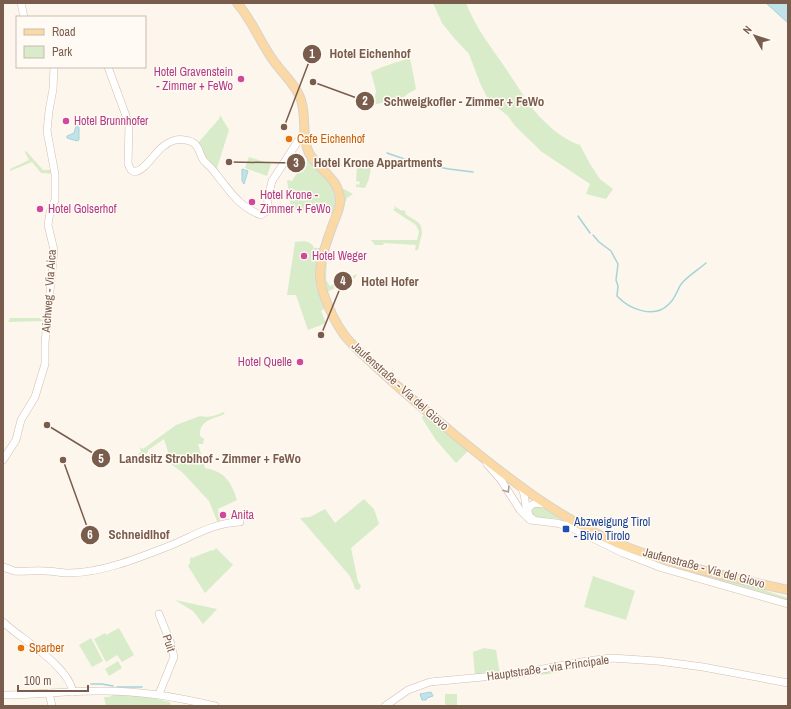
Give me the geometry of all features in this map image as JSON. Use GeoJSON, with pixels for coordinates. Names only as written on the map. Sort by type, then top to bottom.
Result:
{"type":"FeatureCollection","features":[{"type":"Feature","properties":{"kind":"main road","name":"Jaufenstraße - Via del Giovo"},"geometry":{"type":"LineString","coordinates":[[237,3],[273,60],[300,98],[304,138],[312,156],[329,175],[338,190],[340,199],[339,209],[326,245],[321,272],[322,292],[335,319],[347,338],[420,406],[492,466],[526,492],[545,504],[604,536],[639,551],[663,559],[788,590]]}},
{"type":"Feature","properties":{"kind":"street"},"geometry":{"type":"LineString","coordinates":[[21,3],[24,16]]}},
{"type":"Feature","properties":{"kind":"street","name":"Aichweg - Via Aica"},"geometry":{"type":"LineString","coordinates":[[3,460],[16,440],[21,420],[35,398],[45,364],[45,343],[54,250],[48,225],[50,212],[55,200],[55,180],[47,131],[48,111],[53,89],[54,68]]}},
{"type":"Feature","properties":{"kind":"street"},"geometry":{"type":"LineString","coordinates":[[108,68],[129,124],[127,160],[129,168],[132,171],[140,171],[155,153],[166,144],[178,140],[191,142],[197,146],[203,160],[233,196],[245,206],[261,215],[267,211],[272,181],[298,141],[304,138]]}},
{"type":"Feature","properties":{"kind":"street"},"geometry":{"type":"LineString","coordinates":[[473,450],[501,480],[520,510],[528,519],[568,526],[623,553],[682,574],[788,604]]}},
{"type":"Feature","properties":{"kind":"street"},"geometry":{"type":"LineString","coordinates":[[520,510],[518,499],[526,492],[528,514],[537,521]]}},
{"type":"Feature","properties":{"kind":"street"},"geometry":{"type":"LineString","coordinates":[[528,514],[528,509],[532,504],[545,504]]}},
{"type":"Feature","properties":{"kind":"street"},"geometry":{"type":"LineString","coordinates":[[3,566],[14,571],[44,570],[68,573],[96,569],[126,562],[152,553],[197,535],[214,526],[240,522]]}},
{"type":"Feature","properties":{"kind":"street","name":"Puit"},"geometry":{"type":"LineString","coordinates":[[159,614],[171,644],[174,657],[159,694]]}},
{"type":"Feature","properties":{"kind":"street"},"geometry":{"type":"LineString","coordinates":[[3,622],[28,640],[59,669],[72,686],[73,692]]}},
{"type":"Feature","properties":{"kind":"street","name":"Hauptstraße - via Principale"},"geometry":{"type":"LineString","coordinates":[[385,706],[408,690],[430,682],[515,674],[611,658],[658,661],[703,667],[788,683]]}},
{"type":"Feature","properties":{"kind":"street"},"geometry":{"type":"LineString","coordinates":[[3,695],[107,691],[159,694],[215,706]]}},
{"type":"Feature","properties":{"kind":"street"},"geometry":{"type":"LineString","coordinates":[[49,694],[52,706]]}},
{"type":"Feature","properties":{"kind":"green space"},"geometry":{"type":"Polygon","coordinates":[[[433,3],[466,3],[484,37],[533,109],[556,132],[570,141],[580,145],[600,179],[613,189],[606,199],[586,194],[590,184],[542,152],[515,126],[508,116],[489,101],[480,83],[469,54],[442,23],[433,3]]]}},
{"type":"Feature","properties":{"kind":"green space"},"geometry":{"type":"Polygon","coordinates":[[[410,58],[416,89],[404,97],[373,105],[376,91],[371,72],[410,58]]]}},
{"type":"Feature","properties":{"kind":"green space"},"geometry":{"type":"Polygon","coordinates":[[[220,115],[229,130],[216,171],[205,160],[198,143],[219,119],[220,115]]]}},
{"type":"Feature","properties":{"kind":"green space"},"geometry":{"type":"Polygon","coordinates":[[[26,151],[43,170],[54,170],[55,174],[41,173],[32,162],[10,171],[10,169],[29,160],[25,152],[26,151]]]}},
{"type":"Feature","properties":{"kind":"green space"},"geometry":{"type":"Polygon","coordinates":[[[249,157],[271,164],[267,176],[245,168],[249,157]]]}},
{"type":"Feature","properties":{"kind":"green space"},"geometry":{"type":"Polygon","coordinates":[[[309,158],[326,177],[333,189],[335,205],[333,214],[291,209],[287,180],[292,181],[304,162],[309,158]]]}},
{"type":"Feature","properties":{"kind":"green space"},"geometry":{"type":"Polygon","coordinates":[[[357,166],[371,167],[369,179],[365,188],[356,187],[356,184],[359,185],[360,182],[356,181],[357,166]]]}},
{"type":"Feature","properties":{"kind":"green space"},"geometry":{"type":"Polygon","coordinates":[[[344,189],[353,194],[347,198],[327,255],[326,280],[330,286],[357,274],[355,278],[327,292],[324,283],[325,258],[331,227],[341,190],[344,189]]]}},
{"type":"Feature","properties":{"kind":"green space"},"geometry":{"type":"Polygon","coordinates":[[[394,206],[406,212],[405,214],[418,222],[421,226],[422,233],[418,250],[415,250],[416,245],[384,243],[383,245],[375,245],[371,240],[417,240],[419,232],[416,225],[393,210],[395,208],[394,206]]]}},
{"type":"Feature","properties":{"kind":"green space"},"geometry":{"type":"Polygon","coordinates":[[[295,242],[306,242],[313,245],[314,248],[321,248],[317,269],[316,286],[326,307],[321,311],[326,323],[308,330],[296,295],[287,295],[295,242]]]}},
{"type":"Feature","properties":{"kind":"green space"},"geometry":{"type":"Polygon","coordinates":[[[10,318],[39,318],[44,321],[8,322],[10,318]]]}},
{"type":"Feature","properties":{"kind":"green space"},"geometry":{"type":"Polygon","coordinates":[[[223,412],[225,414],[204,423],[200,431],[200,436],[204,439],[203,444],[198,444],[205,468],[218,472],[226,478],[230,483],[237,500],[218,509],[220,521],[217,521],[209,501],[182,472],[172,465],[164,439],[148,450],[148,452],[144,455],[140,456],[138,454],[141,452],[140,447],[143,449],[176,425],[200,416],[205,417],[218,415],[223,412]]]}},
{"type":"Feature","properties":{"kind":"green space"},"geometry":{"type":"Polygon","coordinates":[[[425,415],[468,451],[456,463],[436,440],[423,420],[422,417],[425,415]]]}},
{"type":"Feature","properties":{"kind":"green space"},"geometry":{"type":"Polygon","coordinates":[[[364,499],[374,509],[379,524],[351,548],[358,582],[361,586],[359,590],[355,589],[349,575],[300,518],[310,517],[325,509],[335,523],[364,499]]]}},
{"type":"Feature","properties":{"kind":"green space"},"geometry":{"type":"Polygon","coordinates":[[[537,506],[547,510],[568,523],[562,522],[560,519],[534,517],[530,514],[532,507],[537,506]]]}},
{"type":"Feature","properties":{"kind":"green space"},"geometry":{"type":"Polygon","coordinates":[[[216,548],[233,565],[205,593],[188,566],[190,563],[190,557],[192,558],[212,550],[213,551],[216,548]]]}},
{"type":"Feature","properties":{"kind":"green space"},"geometry":{"type":"Polygon","coordinates":[[[656,561],[756,586],[788,598],[788,602],[656,563],[656,561]]]}},
{"type":"Feature","properties":{"kind":"green space"},"geometry":{"type":"Polygon","coordinates":[[[593,576],[635,591],[626,620],[584,607],[593,576]]]}},
{"type":"Feature","properties":{"kind":"green space"},"geometry":{"type":"Polygon","coordinates":[[[175,600],[217,609],[203,624],[193,611],[175,600]]]}},
{"type":"Feature","properties":{"kind":"green space"},"geometry":{"type":"Polygon","coordinates":[[[119,628],[134,655],[122,662],[117,655],[106,662],[94,639],[119,628]]]}},
{"type":"Feature","properties":{"kind":"green space"},"geometry":{"type":"Polygon","coordinates":[[[91,638],[103,661],[92,667],[79,645],[91,638]]]}},
{"type":"Feature","properties":{"kind":"green space"},"geometry":{"type":"Polygon","coordinates":[[[484,648],[496,650],[500,674],[475,676],[473,652],[484,648]]]}},
{"type":"Feature","properties":{"kind":"green space"},"geometry":{"type":"Polygon","coordinates":[[[118,661],[122,668],[109,676],[105,669],[118,661]]]}},
{"type":"Feature","properties":{"kind":"green space"},"geometry":{"type":"Polygon","coordinates":[[[587,661],[587,665],[549,674],[538,675],[538,672],[587,661]]]}},
{"type":"Feature","properties":{"kind":"green space"},"geometry":{"type":"Polygon","coordinates":[[[115,694],[148,697],[170,702],[171,706],[106,706],[104,697],[109,697],[115,694]]]}},
{"type":"Feature","properties":{"kind":"green space"},"geometry":{"type":"Polygon","coordinates":[[[445,694],[457,694],[457,706],[445,706],[445,694]]]}},
{"type":"Feature","properties":{"kind":"water"},"geometry":{"type":"Polygon","coordinates":[[[766,3],[788,3],[788,23],[766,3]]]}},
{"type":"Feature","properties":{"kind":"water"},"geometry":{"type":"Polygon","coordinates":[[[78,125],[79,140],[77,141],[67,138],[67,136],[74,133],[76,126],[78,125]]]}},
{"type":"Feature","properties":{"kind":"water"},"geometry":{"type":"Polygon","coordinates":[[[242,169],[248,171],[244,184],[242,181],[242,169]]]}},
{"type":"Feature","properties":{"kind":"water"},"geometry":{"type":"Polygon","coordinates":[[[431,692],[433,696],[427,698],[426,700],[422,700],[420,694],[431,692]]]}},
{"type":"Feature","properties":{"kind":"waterway"},"geometry":{"type":"LineString","coordinates":[[387,153],[413,162],[473,172]]}},
{"type":"Feature","properties":{"kind":"waterway"},"geometry":{"type":"LineString","coordinates":[[578,216],[590,233]]}},
{"type":"Feature","properties":{"kind":"waterway"},"geometry":{"type":"LineString","coordinates":[[593,235],[599,242],[611,251],[618,264],[616,280],[618,286],[617,296],[635,309],[643,311],[650,312],[663,309],[671,302],[680,285],[706,263]]}},
{"type":"Feature","properties":{"kind":"waterway"},"geometry":{"type":"LineString","coordinates":[[91,684],[113,686]]}},
{"type":"Feature","properties":{"kind":"waterway"},"geometry":{"type":"LineString","coordinates":[[117,687],[142,687]]}},
{"type":"Feature","properties":{"kind":"place","name":"Hotel Gravenstein - Zimmer + FeWo"},"geometry":{"type":"Point","coordinates":[241,79]}},
{"type":"Feature","properties":{"kind":"place","name":"Schweigkofler - Zimmer + FeWo"},"geometry":{"type":"Point","coordinates":[313,82]}},
{"type":"Feature","properties":{"kind":"place","name":"Hotel Brunnhofer"},"geometry":{"type":"Point","coordinates":[66,121]}},
{"type":"Feature","properties":{"kind":"place","name":"Hotel Eichenhof"},"geometry":{"type":"Point","coordinates":[284,127]}},
{"type":"Feature","properties":{"kind":"place","name":"Cafe Eichenhof"},"geometry":{"type":"Point","coordinates":[289,139]}},
{"type":"Feature","properties":{"kind":"place","name":"Hotel Krone Appartments"},"geometry":{"type":"Point","coordinates":[229,162]}},
{"type":"Feature","properties":{"kind":"place","name":"Hotel Krone - Zimmer + FeWo"},"geometry":{"type":"Point","coordinates":[252,202]}},
{"type":"Feature","properties":{"kind":"place","name":"Hotel Golserhof"},"geometry":{"type":"Point","coordinates":[40,209]}},
{"type":"Feature","properties":{"kind":"place","name":"Hotel Weger"},"geometry":{"type":"Point","coordinates":[304,256]}},
{"type":"Feature","properties":{"kind":"place","name":"Hotel Hofer"},"geometry":{"type":"Point","coordinates":[321,335]}},
{"type":"Feature","properties":{"kind":"place","name":"Hotel Quelle"},"geometry":{"type":"Point","coordinates":[300,362]}},
{"type":"Feature","properties":{"kind":"place","name":"Landsitz Stroblhof - Zimmer + FeWo"},"geometry":{"type":"Point","coordinates":[47,425]}},
{"type":"Feature","properties":{"kind":"place","name":"Schneidlhof"},"geometry":{"type":"Point","coordinates":[63,460]}},
{"type":"Feature","properties":{"kind":"place","name":"Anita"},"geometry":{"type":"Point","coordinates":[223,515]}},
{"type":"Feature","properties":{"kind":"place","name":"Abzweigung Tirol - Bivio Tirolo"},"geometry":{"type":"Point","coordinates":[566,529]}},
{"type":"Feature","properties":{"kind":"place","name":"Sparber"},"geometry":{"type":"Point","coordinates":[21,648]}}]}
